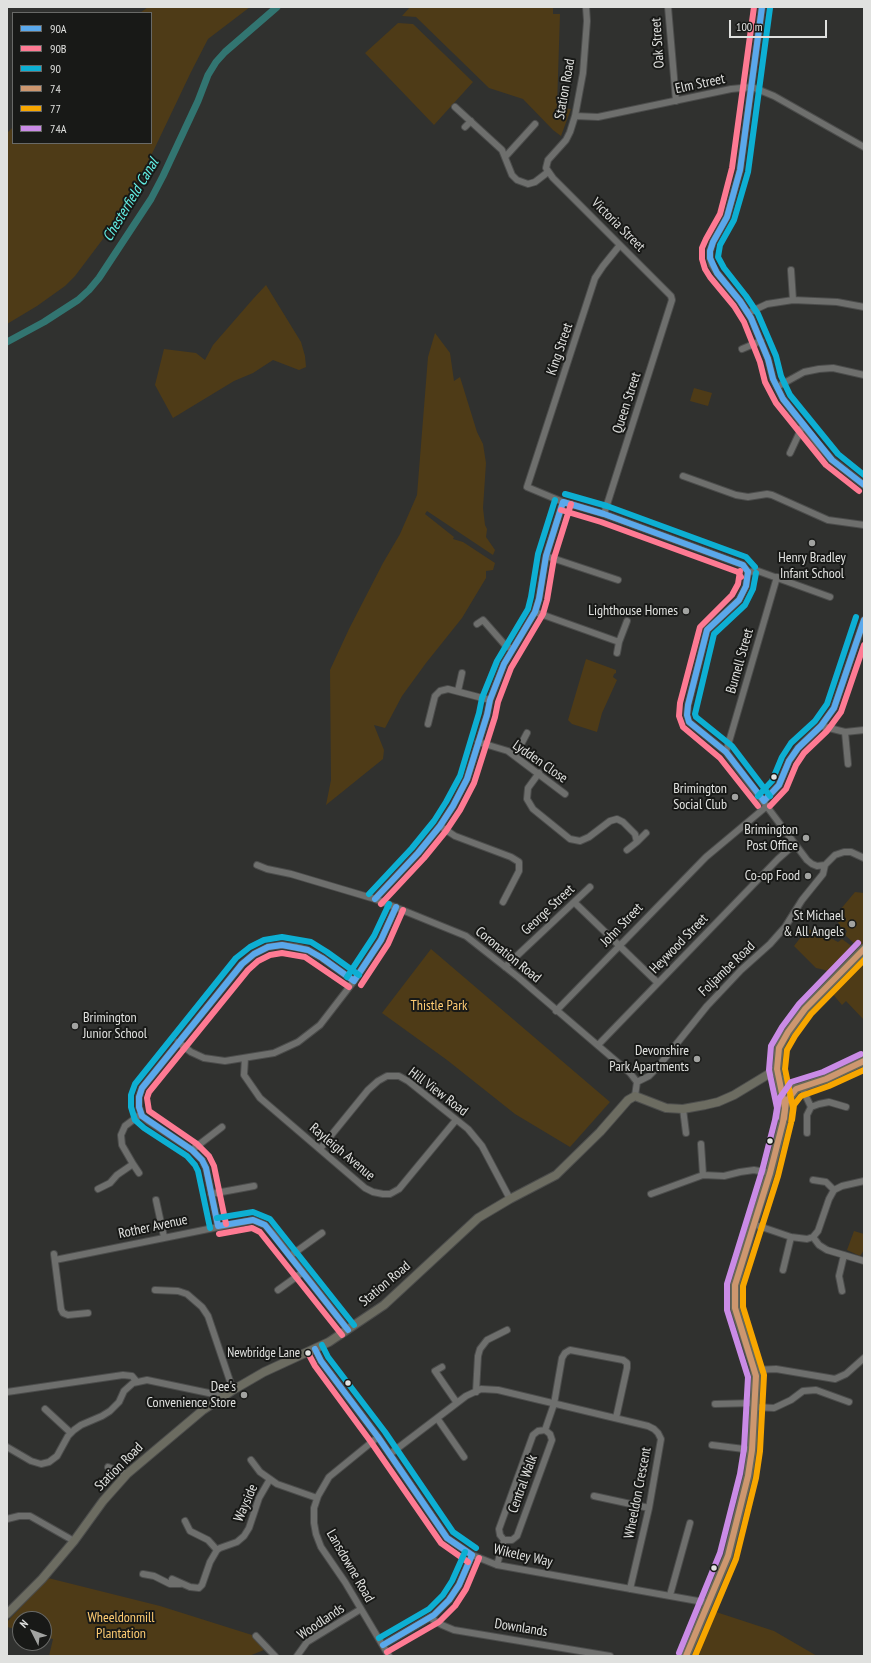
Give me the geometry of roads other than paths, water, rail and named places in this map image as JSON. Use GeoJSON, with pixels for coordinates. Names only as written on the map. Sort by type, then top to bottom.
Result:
{"type":"FeatureCollection","features":[{"type":"Feature","properties":{"kind":"highway"},"geometry":{"type":"LineString","coordinates":[[785,1108],[777,1069],[779,1048],[788,1032],[805,1009],[864,949]]}},
{"type":"Feature","properties":{"kind":"highway"},"geometry":{"type":"LineString","coordinates":[[686,1656],[728,1556],[748,1476],[752,1450],[756,1376],[734,1308],[735,1285],[770,1173],[783,1122],[786,1102],[799,1089],[864,1061]]}},
{"type":"Feature","properties":{"kind":"highway"},"geometry":{"type":"LineString","coordinates":[[779,1078],[789,1087],[799,1089]]}},
{"type":"Feature","properties":{"kind":"main road"},"geometry":{"type":"LineString","coordinates":[[635,1096],[666,1108],[683,1109],[718,1102],[734,1095],[777,1069]]}},
{"type":"Feature","properties":{"kind":"main road","name":"Station Road"},"geometry":{"type":"LineString","coordinates":[[7,1614],[42,1579],[74,1541],[103,1501],[127,1474],[202,1410],[264,1372],[315,1349],[348,1330],[384,1305],[478,1218],[556,1175],[596,1137],[628,1100],[635,1096]]}},
{"type":"Feature","properties":{"kind":"street","name":"Station Road"},"geometry":{"type":"LineString","coordinates":[[547,170],[548,160],[566,140],[575,116],[583,73],[587,21],[586,7]]}},
{"type":"Feature","properties":{"kind":"street","name":"Oak Street"},"geometry":{"type":"LineString","coordinates":[[668,7],[676,101]]}},
{"type":"Feature","properties":{"kind":"street"},"geometry":{"type":"LineString","coordinates":[[762,7],[740,170],[727,217],[710,251],[712,265],[740,300],[748,313],[768,359],[773,379],[783,399],[832,460],[864,485]]}},
{"type":"Feature","properties":{"kind":"street","name":"Elm Street"},"geometry":{"type":"LineString","coordinates":[[575,116],[588,118],[598,117],[742,87],[752,87],[783,101],[864,147]]}},
{"type":"Feature","properties":{"kind":"street"},"geometry":{"type":"LineString","coordinates":[[456,107],[502,150],[506,156],[512,175],[528,184],[535,182],[547,170]]}},
{"type":"Feature","properties":{"kind":"street"},"geometry":{"type":"LineString","coordinates":[[465,127],[470,121]]}},
{"type":"Feature","properties":{"kind":"street"},"geometry":{"type":"LineString","coordinates":[[506,156],[535,124]]}},
{"type":"Feature","properties":{"kind":"street","name":"Victoria Street"},"geometry":{"type":"LineString","coordinates":[[547,170],[671,296],[672,300]]}},
{"type":"Feature","properties":{"kind":"street","name":"King Street"},"geometry":{"type":"LineString","coordinates":[[563,502],[527,487],[595,278],[606,261],[620,245]]}},
{"type":"Feature","properties":{"kind":"street"},"geometry":{"type":"LineString","coordinates":[[792,270],[794,300]]}},
{"type":"Feature","properties":{"kind":"street","name":"Queen Street"},"geometry":{"type":"LineString","coordinates":[[604,514],[672,300]]}},
{"type":"Feature","properties":{"kind":"street"},"geometry":{"type":"LineString","coordinates":[[748,313],[767,304],[794,300],[837,302],[864,307]]}},
{"type":"Feature","properties":{"kind":"street"},"geometry":{"type":"LineString","coordinates":[[742,349],[761,341]]}},
{"type":"Feature","properties":{"kind":"street"},"geometry":{"type":"LineString","coordinates":[[777,387],[804,372],[819,369],[833,368],[864,375]]}},
{"type":"Feature","properties":{"kind":"street"},"geometry":{"type":"LineString","coordinates":[[790,453],[803,425]]}},
{"type":"Feature","properties":{"kind":"street"},"geometry":{"type":"LineString","coordinates":[[683,476],[736,495],[772,495],[828,520],[864,525]]}},
{"type":"Feature","properties":{"kind":"street"},"geometry":{"type":"LineString","coordinates":[[375,899],[418,853],[440,826],[454,806],[467,779],[490,700],[504,664],[535,612],[539,599],[546,556],[563,502],[604,514],[743,565],[748,572],[746,586],[739,600],[708,630],[688,705],[687,716],[689,722],[726,752],[795,844],[812,864],[817,866],[825,866],[836,855],[844,852],[851,852],[864,858]]}},
{"type":"Feature","properties":{"kind":"street"},"geometry":{"type":"LineString","coordinates":[[546,556],[618,580]]}},
{"type":"Feature","properties":{"kind":"street"},"geometry":{"type":"LineString","coordinates":[[748,572],[758,570],[796,586],[805,587],[830,597]]}},
{"type":"Feature","properties":{"kind":"street","name":"Burnell Street"},"geometry":{"type":"LineString","coordinates":[[726,752],[777,577]]}},
{"type":"Feature","properties":{"kind":"street"},"geometry":{"type":"LineString","coordinates":[[535,612],[619,642]]}},
{"type":"Feature","properties":{"kind":"street"},"geometry":{"type":"LineString","coordinates":[[477,624],[483,620],[506,645],[512,649]]}},
{"type":"Feature","properties":{"kind":"street"},"geometry":{"type":"LineString","coordinates":[[618,653],[619,642],[628,621]]}},
{"type":"Feature","properties":{"kind":"street"},"geometry":{"type":"LineString","coordinates":[[765,804],[779,785],[788,761],[798,748],[821,726],[834,708],[864,622]]}},
{"type":"Feature","properties":{"kind":"street"},"geometry":{"type":"LineString","coordinates":[[458,691],[462,673]]}},
{"type":"Feature","properties":{"kind":"street"},"geometry":{"type":"LineString","coordinates":[[428,724],[435,696],[440,691],[448,689],[490,700]]}},
{"type":"Feature","properties":{"kind":"street"},"geometry":{"type":"LineString","coordinates":[[821,726],[845,732],[864,730]]}},
{"type":"Feature","properties":{"kind":"street"},"geometry":{"type":"LineString","coordinates":[[845,732],[848,764]]}},
{"type":"Feature","properties":{"kind":"street"},"geometry":{"type":"LineString","coordinates":[[515,756],[527,733]]}},
{"type":"Feature","properties":{"kind":"street","name":"Lydden Close"},"geometry":{"type":"LineString","coordinates":[[478,742],[508,751],[565,794]]}},
{"type":"Feature","properties":{"kind":"street"},"geometry":{"type":"LineString","coordinates":[[538,773],[528,788],[527,799],[533,809],[570,839],[580,841],[589,837],[610,821],[617,819],[623,822],[635,834],[637,842]]}},
{"type":"Feature","properties":{"kind":"street","name":"John Street"},"geometry":{"type":"LineString","coordinates":[[556,1011],[706,857],[765,804]]}},
{"type":"Feature","properties":{"kind":"street"},"geometry":{"type":"LineString","coordinates":[[440,826],[455,836],[511,857],[519,862],[518,871],[503,902]]}},
{"type":"Feature","properties":{"kind":"street"},"geometry":{"type":"LineString","coordinates":[[627,850],[646,833]]}},
{"type":"Feature","properties":{"kind":"street","name":"Heywood Street"},"geometry":{"type":"LineString","coordinates":[[598,1045],[778,859],[795,844]]}},
{"type":"Feature","properties":{"kind":"street","name":"Coronation Road"},"geometry":{"type":"LineString","coordinates":[[257,865],[375,899],[466,936],[598,1045],[630,1073],[637,1082]]}},
{"type":"Feature","properties":{"kind":"street","name":"Foljambe Road"},"geometry":{"type":"LineString","coordinates":[[637,1082],[649,1076],[657,1068],[707,1006],[741,970],[762,953],[785,927],[802,900],[823,874],[825,866]]}},
{"type":"Feature","properties":{"kind":"street","name":"George Street"},"geometry":{"type":"LineString","coordinates":[[505,967],[590,887]]}},
{"type":"Feature","properties":{"kind":"street"},"geometry":{"type":"LineString","coordinates":[[574,902],[658,983]]}},
{"type":"Feature","properties":{"kind":"street"},"geometry":{"type":"LineString","coordinates":[[178,1042],[191,1052],[204,1058],[225,1061],[274,1053],[298,1042],[320,1025],[354,981],[381,940],[396,907]]}},
{"type":"Feature","properties":{"kind":"street"},"geometry":{"type":"LineString","coordinates":[[218,1226],[206,1168],[202,1160],[192,1150],[148,1121],[141,1114],[139,1098],[142,1088],[242,964],[254,954],[268,947],[282,945],[308,950],[354,981]]}},
{"type":"Feature","properties":{"kind":"street","name":"Rayleigh Avenue"},"geometry":{"type":"LineString","coordinates":[[245,1058],[244,1075],[260,1098],[365,1188],[373,1192],[390,1194],[398,1188],[456,1120]]}},
{"type":"Feature","properties":{"kind":"street","name":"Hill View Road"},"geometry":{"type":"LineString","coordinates":[[320,1149],[368,1090],[378,1081],[387,1076],[399,1076],[408,1081],[468,1129],[482,1146],[510,1199]]}},
{"type":"Feature","properties":{"kind":"street"},"geometry":{"type":"LineString","coordinates":[[635,1096],[637,1082]]}},
{"type":"Feature","properties":{"kind":"street"},"geometry":{"type":"LineString","coordinates":[[799,1089],[811,1107]]}},
{"type":"Feature","properties":{"kind":"street"},"geometry":{"type":"LineString","coordinates":[[811,1107],[829,1102],[846,1107]]}},
{"type":"Feature","properties":{"kind":"street"},"geometry":{"type":"LineString","coordinates":[[807,1133],[807,1120],[811,1107]]}},
{"type":"Feature","properties":{"kind":"street"},"geometry":{"type":"LineString","coordinates":[[683,1109],[686,1133]]}},
{"type":"Feature","properties":{"kind":"street"},"geometry":{"type":"LineString","coordinates":[[139,1173],[122,1145],[121,1135],[125,1126],[141,1114]]}},
{"type":"Feature","properties":{"kind":"street"},"geometry":{"type":"LineString","coordinates":[[192,1150],[222,1127]]}},
{"type":"Feature","properties":{"kind":"street"},"geometry":{"type":"LineString","coordinates":[[701,1144],[703,1175]]}},
{"type":"Feature","properties":{"kind":"street"},"geometry":{"type":"LineString","coordinates":[[98,1189],[110,1183],[117,1175],[133,1164]]}},
{"type":"Feature","properties":{"kind":"street"},"geometry":{"type":"LineString","coordinates":[[651,1194],[703,1175],[724,1176],[754,1170],[770,1173]]}},
{"type":"Feature","properties":{"kind":"street"},"geometry":{"type":"LineString","coordinates":[[813,1180],[826,1182],[834,1190]]}},
{"type":"Feature","properties":{"kind":"street"},"geometry":{"type":"LineString","coordinates":[[753,1224],[790,1237],[807,1239],[813,1237],[818,1231],[829,1199],[834,1190],[842,1186],[864,1181]]}},
{"type":"Feature","properties":{"kind":"street"},"geometry":{"type":"LineString","coordinates":[[211,1194],[254,1186]]}},
{"type":"Feature","properties":{"kind":"street"},"geometry":{"type":"LineString","coordinates":[[156,1200],[164,1237]]}},
{"type":"Feature","properties":{"kind":"street","name":"Rother Avenue"},"geometry":{"type":"LineString","coordinates":[[88,1313],[68,1315],[63,1313],[61,1309],[54,1257],[253,1220],[265,1225],[348,1330]]}},
{"type":"Feature","properties":{"kind":"street"},"geometry":{"type":"LineString","coordinates":[[290,1256],[322,1233]]}},
{"type":"Feature","properties":{"kind":"street"},"geometry":{"type":"LineString","coordinates":[[783,1270],[790,1237]]}},
{"type":"Feature","properties":{"kind":"street"},"geometry":{"type":"LineString","coordinates":[[813,1237],[822,1248],[864,1261]]}},
{"type":"Feature","properties":{"kind":"street"},"geometry":{"type":"LineString","coordinates":[[842,1292],[839,1276],[844,1255]]}},
{"type":"Feature","properties":{"kind":"street"},"geometry":{"type":"LineString","coordinates":[[278,1290],[303,1272]]}},
{"type":"Feature","properties":{"kind":"street"},"geometry":{"type":"LineString","coordinates":[[155,1290],[178,1291],[187,1294],[202,1307],[208,1316],[233,1390]]}},
{"type":"Feature","properties":{"kind":"street"},"geometry":{"type":"LineString","coordinates":[[476,1392],[478,1356],[480,1349],[487,1340],[507,1330]]}},
{"type":"Feature","properties":{"kind":"street","name":"Wikeley Way"},"geometry":{"type":"LineString","coordinates":[[315,1349],[321,1361],[378,1437],[448,1538],[472,1555],[497,1564],[708,1603]]}},
{"type":"Feature","properties":{"kind":"street"},"geometry":{"type":"LineString","coordinates":[[545,1430],[554,1404],[562,1358],[565,1353],[570,1350],[623,1360],[627,1363],[616,1418]]}},
{"type":"Feature","properties":{"kind":"street"},"geometry":{"type":"LineString","coordinates":[[755,1370],[776,1368],[835,1379],[846,1374],[864,1358]]}},
{"type":"Feature","properties":{"kind":"street"},"geometry":{"type":"LineString","coordinates":[[442,1366],[435,1372],[457,1403]]}},
{"type":"Feature","properties":{"kind":"street"},"geometry":{"type":"LineString","coordinates":[[7,1392],[122,1374],[132,1376],[135,1383]]}},
{"type":"Feature","properties":{"kind":"street"},"geometry":{"type":"LineString","coordinates":[[7,1447],[31,1461],[41,1464],[49,1462],[57,1456],[71,1433],[81,1425],[110,1411],[119,1402],[124,1391],[135,1383],[147,1380],[223,1396]]}},
{"type":"Feature","properties":{"kind":"street","name":"Wheeldon Crescent"},"geometry":{"type":"LineString","coordinates":[[390,1454],[457,1403],[480,1390],[498,1390],[648,1426],[658,1433],[661,1440],[649,1508],[630,1588]]}},
{"type":"Feature","properties":{"kind":"street"},"geometry":{"type":"LineString","coordinates":[[715,1404],[755,1405],[774,1408],[791,1400],[803,1391],[816,1390],[849,1402]]}},
{"type":"Feature","properties":{"kind":"street"},"geometry":{"type":"LineString","coordinates":[[45,1409],[71,1433]]}},
{"type":"Feature","properties":{"kind":"street"},"geometry":{"type":"LineString","coordinates":[[437,1418],[464,1457]]}},
{"type":"Feature","properties":{"kind":"street","name":"Central Walk"},"geometry":{"type":"LineString","coordinates":[[538,1430],[545,1430],[550,1434],[552,1440],[520,1529],[517,1536],[512,1540],[504,1540],[500,1535],[499,1529],[530,1442],[533,1435],[538,1430]]}},
{"type":"Feature","properties":{"kind":"street","name":"Lansdowne Road"},"geometry":{"type":"LineString","coordinates":[[378,1437],[329,1477],[320,1489],[314,1508],[314,1523],[316,1534],[322,1547],[389,1656]]}},
{"type":"Feature","properties":{"kind":"street"},"geometry":{"type":"LineString","coordinates":[[712,1445],[752,1450]]}},
{"type":"Feature","properties":{"kind":"street","name":"Wayside"},"geometry":{"type":"LineString","coordinates":[[251,1460],[260,1472],[277,1484],[317,1498]]}},
{"type":"Feature","properties":{"kind":"street"},"geometry":{"type":"LineString","coordinates":[[108,1467],[127,1474]]}},
{"type":"Feature","properties":{"kind":"street","name":"Wayside"},"geometry":{"type":"LineString","coordinates":[[217,1550],[237,1542],[244,1536],[249,1528],[259,1498],[270,1479]]}},
{"type":"Feature","properties":{"kind":"street"},"geometry":{"type":"LineString","coordinates":[[594,1496],[649,1508]]}},
{"type":"Feature","properties":{"kind":"street"},"geometry":{"type":"LineString","coordinates":[[7,1520],[19,1516],[30,1516],[74,1541]]}},
{"type":"Feature","properties":{"kind":"street"},"geometry":{"type":"LineString","coordinates":[[144,1574],[154,1576],[170,1584],[180,1584],[194,1588],[199,1588],[202,1585],[210,1562],[217,1550],[208,1540],[190,1531],[185,1521]]}},
{"type":"Feature","properties":{"kind":"street"},"geometry":{"type":"LineString","coordinates":[[670,1595],[690,1523]]}},
{"type":"Feature","properties":{"kind":"street","name":"Central Walk"},"geometry":{"type":"LineString","coordinates":[[497,1564],[504,1540]]}},
{"type":"Feature","properties":{"kind":"street"},"geometry":{"type":"LineString","coordinates":[[383,1645],[430,1618],[448,1600],[459,1586],[472,1555]]}},
{"type":"Feature","properties":{"kind":"street"},"geometry":{"type":"LineString","coordinates":[[172,1579],[180,1584]]}},
{"type":"Feature","properties":{"kind":"street","name":"Woodlands"},"geometry":{"type":"LineString","coordinates":[[296,1656],[307,1642],[361,1609]]}},
{"type":"Feature","properties":{"kind":"street","name":"Downlands"},"geometry":{"type":"LineString","coordinates":[[430,1618],[454,1630],[610,1656]]}},
{"type":"Feature","properties":{"kind":"street"},"geometry":{"type":"LineString","coordinates":[[256,1636],[275,1656]]}},
{"type":"Feature","properties":{"kind":"waterway","name":"Chesterfield Canal"},"geometry":{"type":"LineString","coordinates":[[7,342],[44,322],[78,300],[99,278],[151,199],[198,101],[208,75],[216,62],[225,52],[277,7]]}},
{"type":"Feature","properties":{"kind":"place","name":"Henry Bradley Infant School"},"geometry":{"type":"Point","coordinates":[812,543]}},
{"type":"Feature","properties":{"kind":"place","name":"Lighthouse Homes"},"geometry":{"type":"Point","coordinates":[686,611]}},
{"type":"Feature","properties":{"kind":"place","name":"Brimington Social Club"},"geometry":{"type":"Point","coordinates":[735,797]}},
{"type":"Feature","properties":{"kind":"place","name":"Brimington Post Office"},"geometry":{"type":"Point","coordinates":[806,838]}},
{"type":"Feature","properties":{"kind":"place","name":"Co-op Food"},"geometry":{"type":"Point","coordinates":[808,876]}},
{"type":"Feature","properties":{"kind":"place","name":"St Michael & All Angels"},"geometry":{"type":"Point","coordinates":[852,924]}},
{"type":"Feature","properties":{"kind":"place","name":"Brimington Junior School"},"geometry":{"type":"Point","coordinates":[75,1026]}},
{"type":"Feature","properties":{"kind":"place","name":"Devonshire Park Apartments"},"geometry":{"type":"Point","coordinates":[697,1059]}},
{"type":"Feature","properties":{"kind":"place","name":"Newbridge Lane"},"geometry":{"type":"Point","coordinates":[308,1353]}},
{"type":"Feature","properties":{"kind":"place","name":"Dee's Convenience Store"},"geometry":{"type":"Point","coordinates":[244,1395]}},
{"type":"Feature","properties":{"kind":"park label","name":"Thistle Park"},"geometry":{"type":"Point","coordinates":[439,1006]}},
{"type":"Feature","properties":{"kind":"park label","name":"Wheeldonmill Plantation"},"geometry":{"type":"Point","coordinates":[121,1626]}}]}
